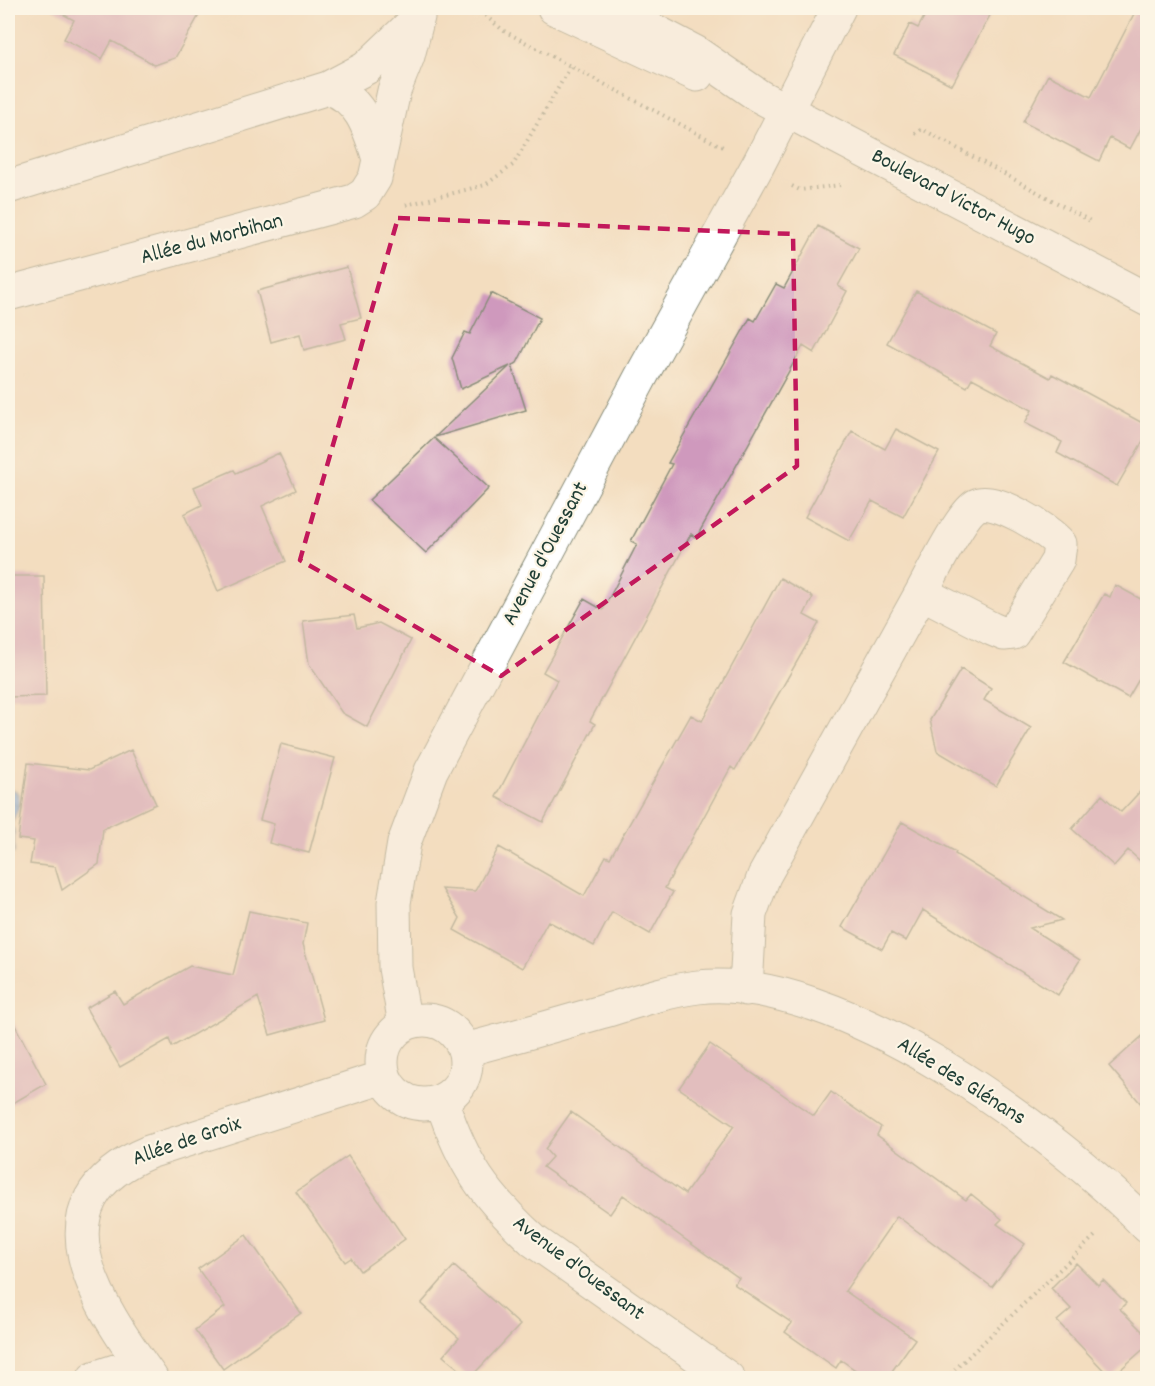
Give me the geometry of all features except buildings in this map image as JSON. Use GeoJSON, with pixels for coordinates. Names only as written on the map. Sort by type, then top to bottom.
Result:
{"type":"FeatureCollection","features":[{"type":"Feature","properties":{"kind":"street","name":"Boulevard Victor Hugo"},"geometry":{"type":"LineString","coordinates":[[554,8],[685,71],[772,103]]}},
{"type":"Feature","properties":{"kind":"street","name":"Boulevard Victor Hugo"},"geometry":{"type":"LineString","coordinates":[[611,8],[695,52],[772,103],[1148,300]]}},
{"type":"Feature","properties":{"kind":"street","name":"Avenue d'Ouessant"},"geometry":{"type":"LineString","coordinates":[[405,1024],[396,968],[394,903],[404,843],[431,771],[637,383],[758,165],[772,103],[839,8]]}},
{"type":"Feature","properties":{"kind":"street"},"geometry":{"type":"LineString","coordinates":[[8,187],[328,88],[374,63],[421,12]]}},
{"type":"Feature","properties":{"kind":"street"},"geometry":{"type":"LineString","coordinates":[[378,156],[386,136],[394,91],[408,56],[421,12]]}},
{"type":"Feature","properties":{"kind":"street"},"geometry":{"type":"LineString","coordinates":[[328,88],[346,95],[354,104],[370,130],[378,156],[378,167],[372,186],[354,201]]}},
{"type":"Feature","properties":{"kind":"street","name":"Allée du Morbihan"},"geometry":{"type":"LineString","coordinates":[[11,290],[354,201]]}},
{"type":"Feature","properties":{"kind":"street"},"geometry":{"type":"LineString","coordinates":[[746,988],[750,914],[764,876],[922,593]]}},
{"type":"Feature","properties":{"kind":"street","name":"Allée des Glénans"},"geometry":{"type":"LineString","coordinates":[[465,1050],[676,991],[699,987],[746,988],[799,1000],[835,1014],[926,1057],[1023,1119],[1074,1158],[1137,1216]]}},
{"type":"Feature","properties":{"kind":"street"},"geometry":{"type":"LineString","coordinates":[[423,1019],[441,1023],[456,1034],[465,1050],[468,1066],[463,1080],[454,1093],[442,1102],[424,1105],[407,1102],[393,1092],[384,1077],[382,1061],[385,1046],[393,1033],[405,1024],[423,1019]]}},
{"type":"Feature","properties":{"kind":"street","name":"Allée de Groix"},"geometry":{"type":"LineString","coordinates":[[146,1371],[91,1281],[83,1256],[81,1235],[85,1216],[91,1197],[100,1184],[114,1170],[149,1152],[384,1077]]}},
{"type":"Feature","properties":{"kind":"street","name":"Avenue d'Ouessant"},"geometry":{"type":"LineString","coordinates":[[442,1102],[456,1144],[469,1168],[506,1215],[534,1241],[728,1378]]}},
{"type":"Feature","properties":{"kind":"street"},"geometry":{"type":"LineString","coordinates":[[94,1378],[146,1371]]}},
{"type":"Feature","properties":{"kind":"path"},"geometry":{"type":"LineString","coordinates":[[476,8],[504,31],[758,165],[800,190],[851,183]]}},
{"type":"Feature","properties":{"kind":"path"},"geometry":{"type":"LineString","coordinates":[[354,201],[381,211],[485,185],[513,165],[571,66]]}},
{"type":"Feature","properties":{"kind":"path"},"geometry":{"type":"LineString","coordinates":[[906,141],[922,129],[1096,225]]}},
{"type":"Feature","properties":{"kind":"path"},"geometry":{"type":"LineString","coordinates":[[946,1378],[1137,1216]]}},
{"type":"Feature","properties":{"kind":"highlighted area"},"geometry":{"type":"Polygon","coordinates":[[[398,218],[793,234],[797,466],[501,676],[300,560],[398,218]]]}},
{"type":"Feature","properties":{"kind":"water"},"geometry":{"type":"Polygon","coordinates":[[[9,789],[16,791],[19,800],[11,825],[14,831],[14,853],[8,853],[9,789]]]}}]}
